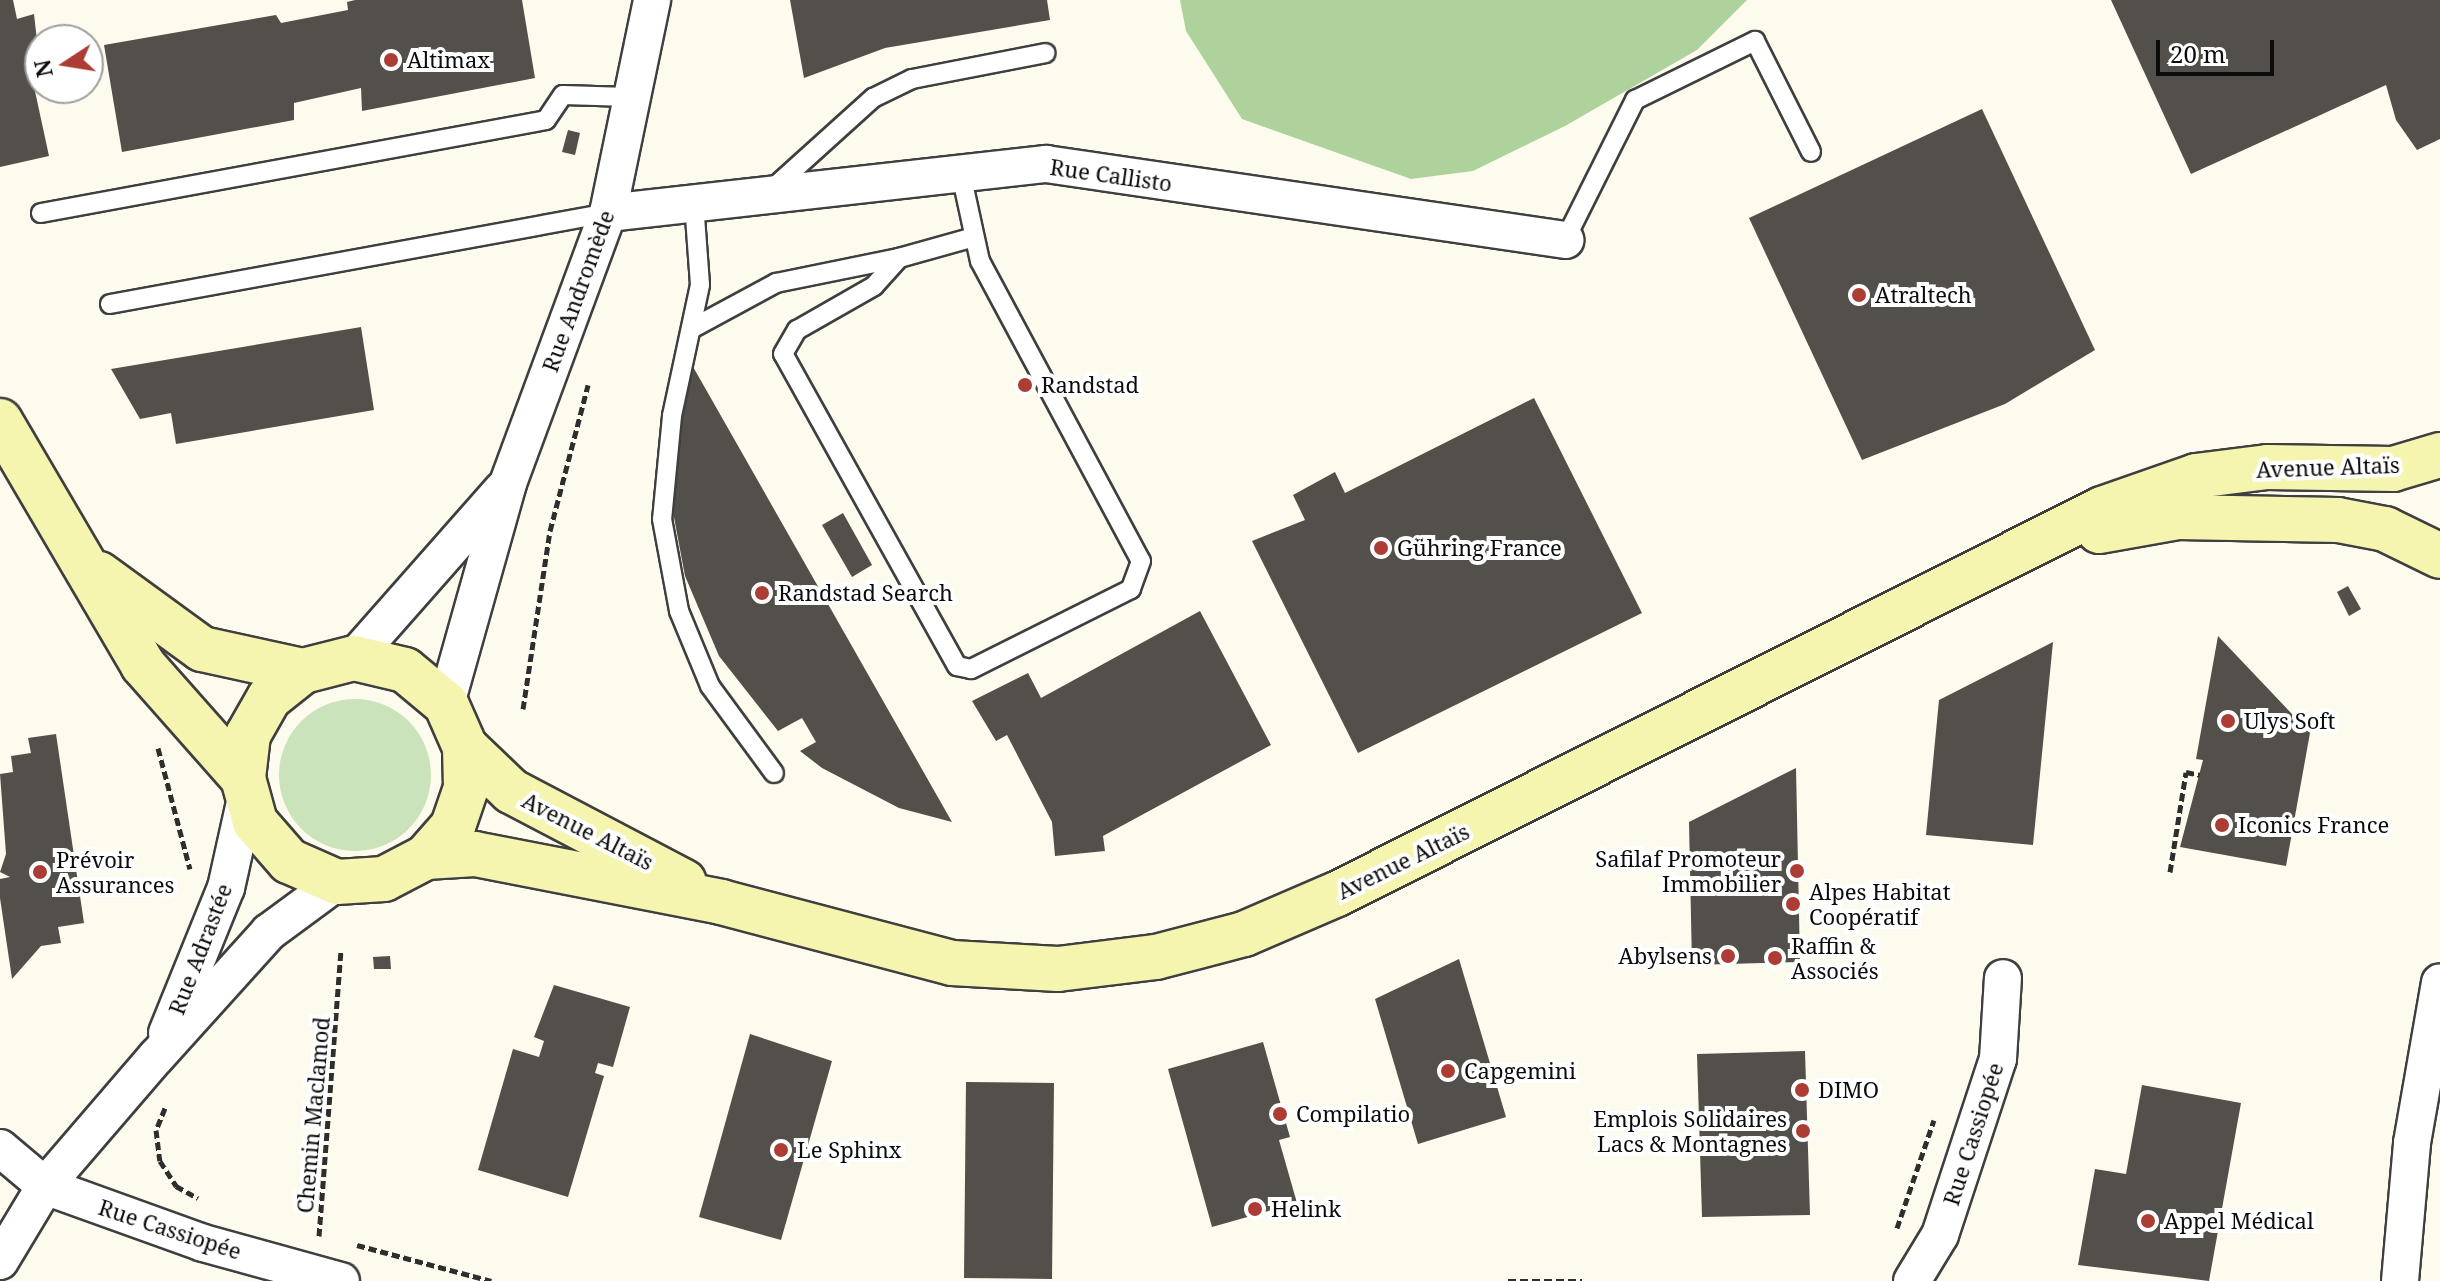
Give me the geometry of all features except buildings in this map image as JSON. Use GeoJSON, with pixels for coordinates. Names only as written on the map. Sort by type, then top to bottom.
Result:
{"type":"FeatureCollection","features":[{"type":"Feature","properties":{"kind":"street","name":"Rue Andromède"},"geometry":{"type":"LineString","coordinates":[[446,704],[508,483],[608,213],[629,97],[652,0]]}},
{"type":"Feature","properties":{"kind":"street","name":"Rue Callisto"},"geometry":{"type":"LineString","coordinates":[[608,213],[1046,164],[1565,240]]}},
{"type":"Feature","properties":{"kind":"street"},"geometry":{"type":"LineString","coordinates":[[0,421],[88,565],[143,665],[245,786]]}},
{"type":"Feature","properties":{"kind":"street","name":"Avenue Altaïs"},"geometry":{"type":"LineString","coordinates":[[426,857],[475,854],[721,902],[952,963],[1058,969],[1156,957],[1244,934],[2038,546],[2102,509],[2196,476],[2267,467],[2393,469],[2440,455]]}},
{"type":"Feature","properties":{"kind":"street","name":"Rue Andromède"},"geometry":{"type":"LineString","coordinates":[[354,658],[508,483]]}},
{"type":"Feature","properties":{"kind":"street","name":"Avenue Altaïs"},"geometry":{"type":"LineString","coordinates":[[2038,546],[2178,517],[2262,518],[2385,529],[2440,556]]}},
{"type":"Feature","properties":{"kind":"street"},"geometry":{"type":"LineString","coordinates":[[88,565],[202,649],[303,671]]}},
{"type":"Feature","properties":{"kind":"street"},"geometry":{"type":"LineString","coordinates":[[354,658],[405,670],[446,704],[465,747],[462,800],[453,826],[426,857],[384,879],[337,882],[289,861],[255,822],[245,786],[248,735],[269,698],[303,671],[354,658]]}},
{"type":"Feature","properties":{"kind":"street","name":"Avenue Altaïs"},"geometry":{"type":"LineString","coordinates":[[465,747],[511,791],[721,902]]}},
{"type":"Feature","properties":{"kind":"street","name":"Rue Adrastée"},"geometry":{"type":"LineString","coordinates":[[157,1056],[222,899],[245,786]]}},
{"type":"Feature","properties":{"kind":"street","name":"Rue Adrastée"},"geometry":{"type":"LineString","coordinates":[[0,1261],[45,1186],[157,1056],[269,932],[337,882]]}},
{"type":"Feature","properties":{"kind":"street","name":"Rue Cassiopée"},"geometry":{"type":"LineString","coordinates":[[1912,1281],[1940,1235],[1998,1059],[2003,978]]}},
{"type":"Feature","properties":{"kind":"street"},"geometry":{"type":"LineString","coordinates":[[2400,1281],[2426,1144],[2440,982]]}},
{"type":"Feature","properties":{"kind":"street"},"geometry":{"type":"LineString","coordinates":[[0,1148],[45,1186]]}},
{"type":"Feature","properties":{"kind":"street","name":"Rue Cassiopée"},"geometry":{"type":"LineString","coordinates":[[45,1186],[203,1243],[332,1278]]}},
{"type":"Feature","properties":{"kind":"lane"},"geometry":{"type":"LineString","coordinates":[[1565,240],[1635,100],[1755,41],[1811,152]]}},
{"type":"Feature","properties":{"kind":"lane"},"geometry":{"type":"LineString","coordinates":[[765,196],[873,98],[912,79],[1046,53]]}},
{"type":"Feature","properties":{"kind":"lane"},"geometry":{"type":"LineString","coordinates":[[41,213],[546,120],[563,95],[629,97]]}},
{"type":"Feature","properties":{"kind":"lane"},"geometry":{"type":"LineString","coordinates":[[899,258],[874,286],[797,330],[783,354],[957,666],[971,669],[1131,589],[1141,561],[986,273],[974,237],[961,174]]}},
{"type":"Feature","properties":{"kind":"lane"},"geometry":{"type":"LineString","coordinates":[[694,203],[700,285],[662,519],[679,611],[710,686],[774,773]]}},
{"type":"Feature","properties":{"kind":"lane"},"geometry":{"type":"LineString","coordinates":[[110,304],[608,213]]}},
{"type":"Feature","properties":{"kind":"lane"},"geometry":{"type":"LineString","coordinates":[[691,329],[776,283],[899,258],[974,237]]}},
{"type":"Feature","properties":{"kind":"path"},"geometry":{"type":"LineString","coordinates":[[523,709],[550,531],[590,378]]}},
{"type":"Feature","properties":{"kind":"path"},"geometry":{"type":"LineString","coordinates":[[153,734],[173,789],[179,848],[196,882],[222,899]]}},
{"type":"Feature","properties":{"kind":"path"},"geometry":{"type":"LineString","coordinates":[[2170,872],[2186,772],[2200,775]]}},
{"type":"Feature","properties":{"kind":"path","name":"Chemin Maclamod"},"geometry":{"type":"LineString","coordinates":[[332,1278],[319,1235],[341,952]]}},
{"type":"Feature","properties":{"kind":"path"},"geometry":{"type":"LineString","coordinates":[[174,1093],[156,1130],[160,1161],[176,1186],[205,1202]]}},
{"type":"Feature","properties":{"kind":"path"},"geometry":{"type":"LineString","coordinates":[[1894,1235],[1940,1102]]}},
{"type":"Feature","properties":{"kind":"path"},"geometry":{"type":"LineString","coordinates":[[305,1231],[333,1238]]}},
{"type":"Feature","properties":{"kind":"path"},"geometry":{"type":"LineString","coordinates":[[347,1242],[491,1281]]}},
{"type":"Feature","properties":{"kind":"path"},"geometry":{"type":"LineString","coordinates":[[1508,1281],[1582,1281]]}},
{"type":"Feature","properties":{"kind":"green space"},"geometry":{"type":"Polygon","coordinates":[[[1180,0],[1747,0],[1697,50],[1565,126],[1473,171],[1411,179],[1242,119],[1186,31],[1180,0]]]}},
{"type":"Feature","properties":{"kind":"green space"},"geometry":{"type":"Polygon","coordinates":[[[355,699],[384,705],[409,721],[425,746],[431,775],[425,804],[409,829],[384,845],[355,851],[326,845],[301,829],[285,804],[279,775],[285,746],[301,721],[326,705],[355,699]]]}},
{"type":"Feature","properties":{"kind":"place","name":"Altimax"},"geometry":{"type":"Point","coordinates":[391,60]}},
{"type":"Feature","properties":{"kind":"place","name":"Atraltech"},"geometry":{"type":"Point","coordinates":[1859,295]}},
{"type":"Feature","properties":{"kind":"place","name":"Randstad"},"geometry":{"type":"Point","coordinates":[1025,385]}},
{"type":"Feature","properties":{"kind":"place","name":"Gühring France"},"geometry":{"type":"Point","coordinates":[1381,548]}},
{"type":"Feature","properties":{"kind":"place","name":"Randstad Search"},"geometry":{"type":"Point","coordinates":[762,593]}},
{"type":"Feature","properties":{"kind":"place","name":"Ulys Soft"},"geometry":{"type":"Point","coordinates":[2228,721]}},
{"type":"Feature","properties":{"kind":"place","name":"Iconics France"},"geometry":{"type":"Point","coordinates":[2222,825]}},
{"type":"Feature","properties":{"kind":"place","name":"Safilaf Promoteur Immobilier"},"geometry":{"type":"Point","coordinates":[1797,871]}},
{"type":"Feature","properties":{"kind":"place","name":"Prévoir Assurances"},"geometry":{"type":"Point","coordinates":[40,872]}},
{"type":"Feature","properties":{"kind":"place","name":"Alpes Habitat Coopératif"},"geometry":{"type":"Point","coordinates":[1793,904]}},
{"type":"Feature","properties":{"kind":"place","name":"Abylsens"},"geometry":{"type":"Point","coordinates":[1728,956]}},
{"type":"Feature","properties":{"kind":"place","name":"Raffin & Associés"},"geometry":{"type":"Point","coordinates":[1775,958]}},
{"type":"Feature","properties":{"kind":"place","name":"Capgemini"},"geometry":{"type":"Point","coordinates":[1448,1071]}},
{"type":"Feature","properties":{"kind":"place","name":"DIMO"},"geometry":{"type":"Point","coordinates":[1802,1090]}},
{"type":"Feature","properties":{"kind":"place","name":"Compilatio"},"geometry":{"type":"Point","coordinates":[1280,1114]}},
{"type":"Feature","properties":{"kind":"place","name":"Emplois Solidaires Lacs & Montagnes"},"geometry":{"type":"Point","coordinates":[1803,1131]}},
{"type":"Feature","properties":{"kind":"place","name":"Le Sphinx"},"geometry":{"type":"Point","coordinates":[781,1150]}},
{"type":"Feature","properties":{"kind":"place","name":"Helink"},"geometry":{"type":"Point","coordinates":[1255,1209]}},
{"type":"Feature","properties":{"kind":"place","name":"Appel Médical"},"geometry":{"type":"Point","coordinates":[2148,1221]}}]}
